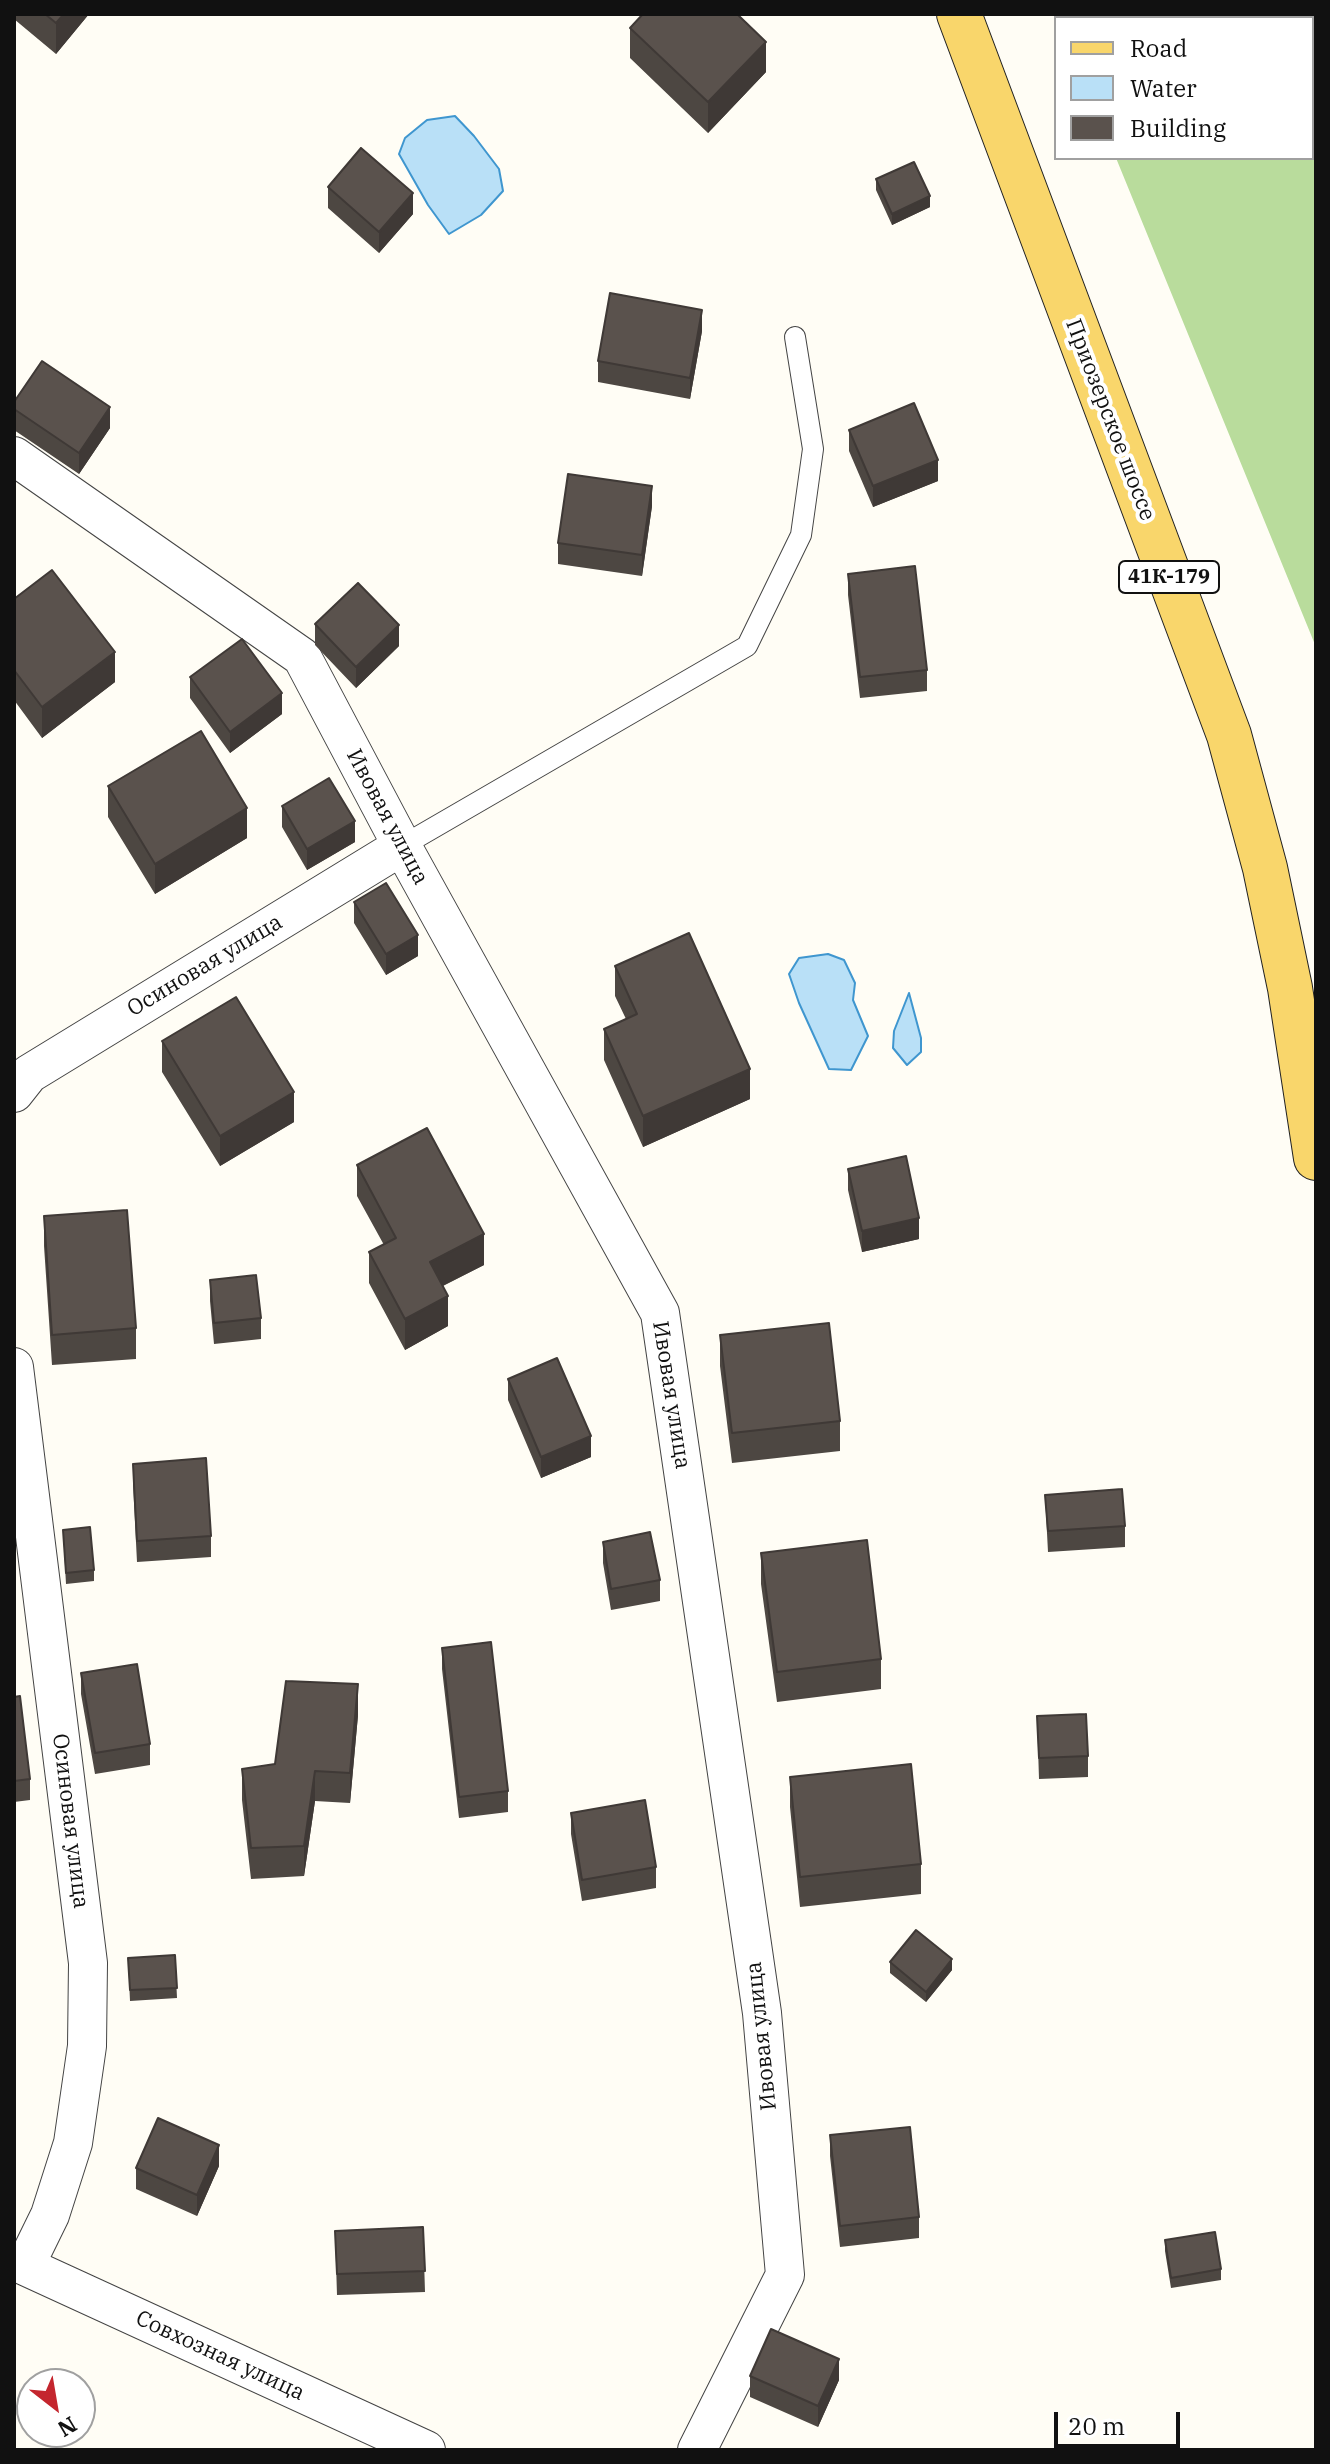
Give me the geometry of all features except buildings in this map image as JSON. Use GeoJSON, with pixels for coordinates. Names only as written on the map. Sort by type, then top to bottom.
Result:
{"type":"FeatureCollection","features":[{"type":"Feature","properties":{"kind":"main road","name":"Приозерское шоссе"},"geometry":{"type":"LineString","coordinates":[[959,14],[1229,735],[1265,868],[1290,988],[1316,1158]]}},
{"type":"Feature","properties":{"kind":"street","name":"Ивовая улица"},"geometry":{"type":"LineString","coordinates":[[14,456],[302,657],[402,846],[660,1313],[762,2013],[785,2275],[697,2450]]}},
{"type":"Feature","properties":{"kind":"street","name":"Осиновая улица"},"geometry":{"type":"LineString","coordinates":[[14,1093],[29,1074],[402,846]]}},
{"type":"Feature","properties":{"kind":"street","name":"Осиновая улица"},"geometry":{"type":"LineString","coordinates":[[14,1367],[88,1963],[87,2046],[73,2143],[50,2215],[20,2264]]}},
{"type":"Feature","properties":{"kind":"street","name":"Совхозная улица"},"geometry":{"type":"LineString","coordinates":[[20,2264],[426,2450]]}},
{"type":"Feature","properties":{"kind":"lane"},"geometry":{"type":"LineString","coordinates":[[402,846],[747,646],[801,535],[813,449],[795,337]]}},
{"type":"Feature","properties":{"kind":"green space"},"geometry":{"type":"Polygon","coordinates":[[[1316,14],[1316,647],[1117,160],[1314,160],[1314,16],[1058,16],[1316,14]]]}},
{"type":"Feature","properties":{"kind":"water"},"geometry":{"type":"Polygon","coordinates":[[[455,116],[499,169],[503,191],[481,215],[449,234],[428,205],[399,154],[405,138],[427,120],[455,116]]]}},
{"type":"Feature","properties":{"kind":"water"},"geometry":{"type":"Polygon","coordinates":[[[828,954],[844,960],[855,983],[853,1000],[868,1036],[851,1070],[829,1069],[789,974],[799,958],[828,954]]]}},
{"type":"Feature","properties":{"kind":"water"},"geometry":{"type":"Polygon","coordinates":[[[909,993],[921,1038],[921,1052],[907,1065],[893,1048],[894,1031],[909,993]]]}}]}
